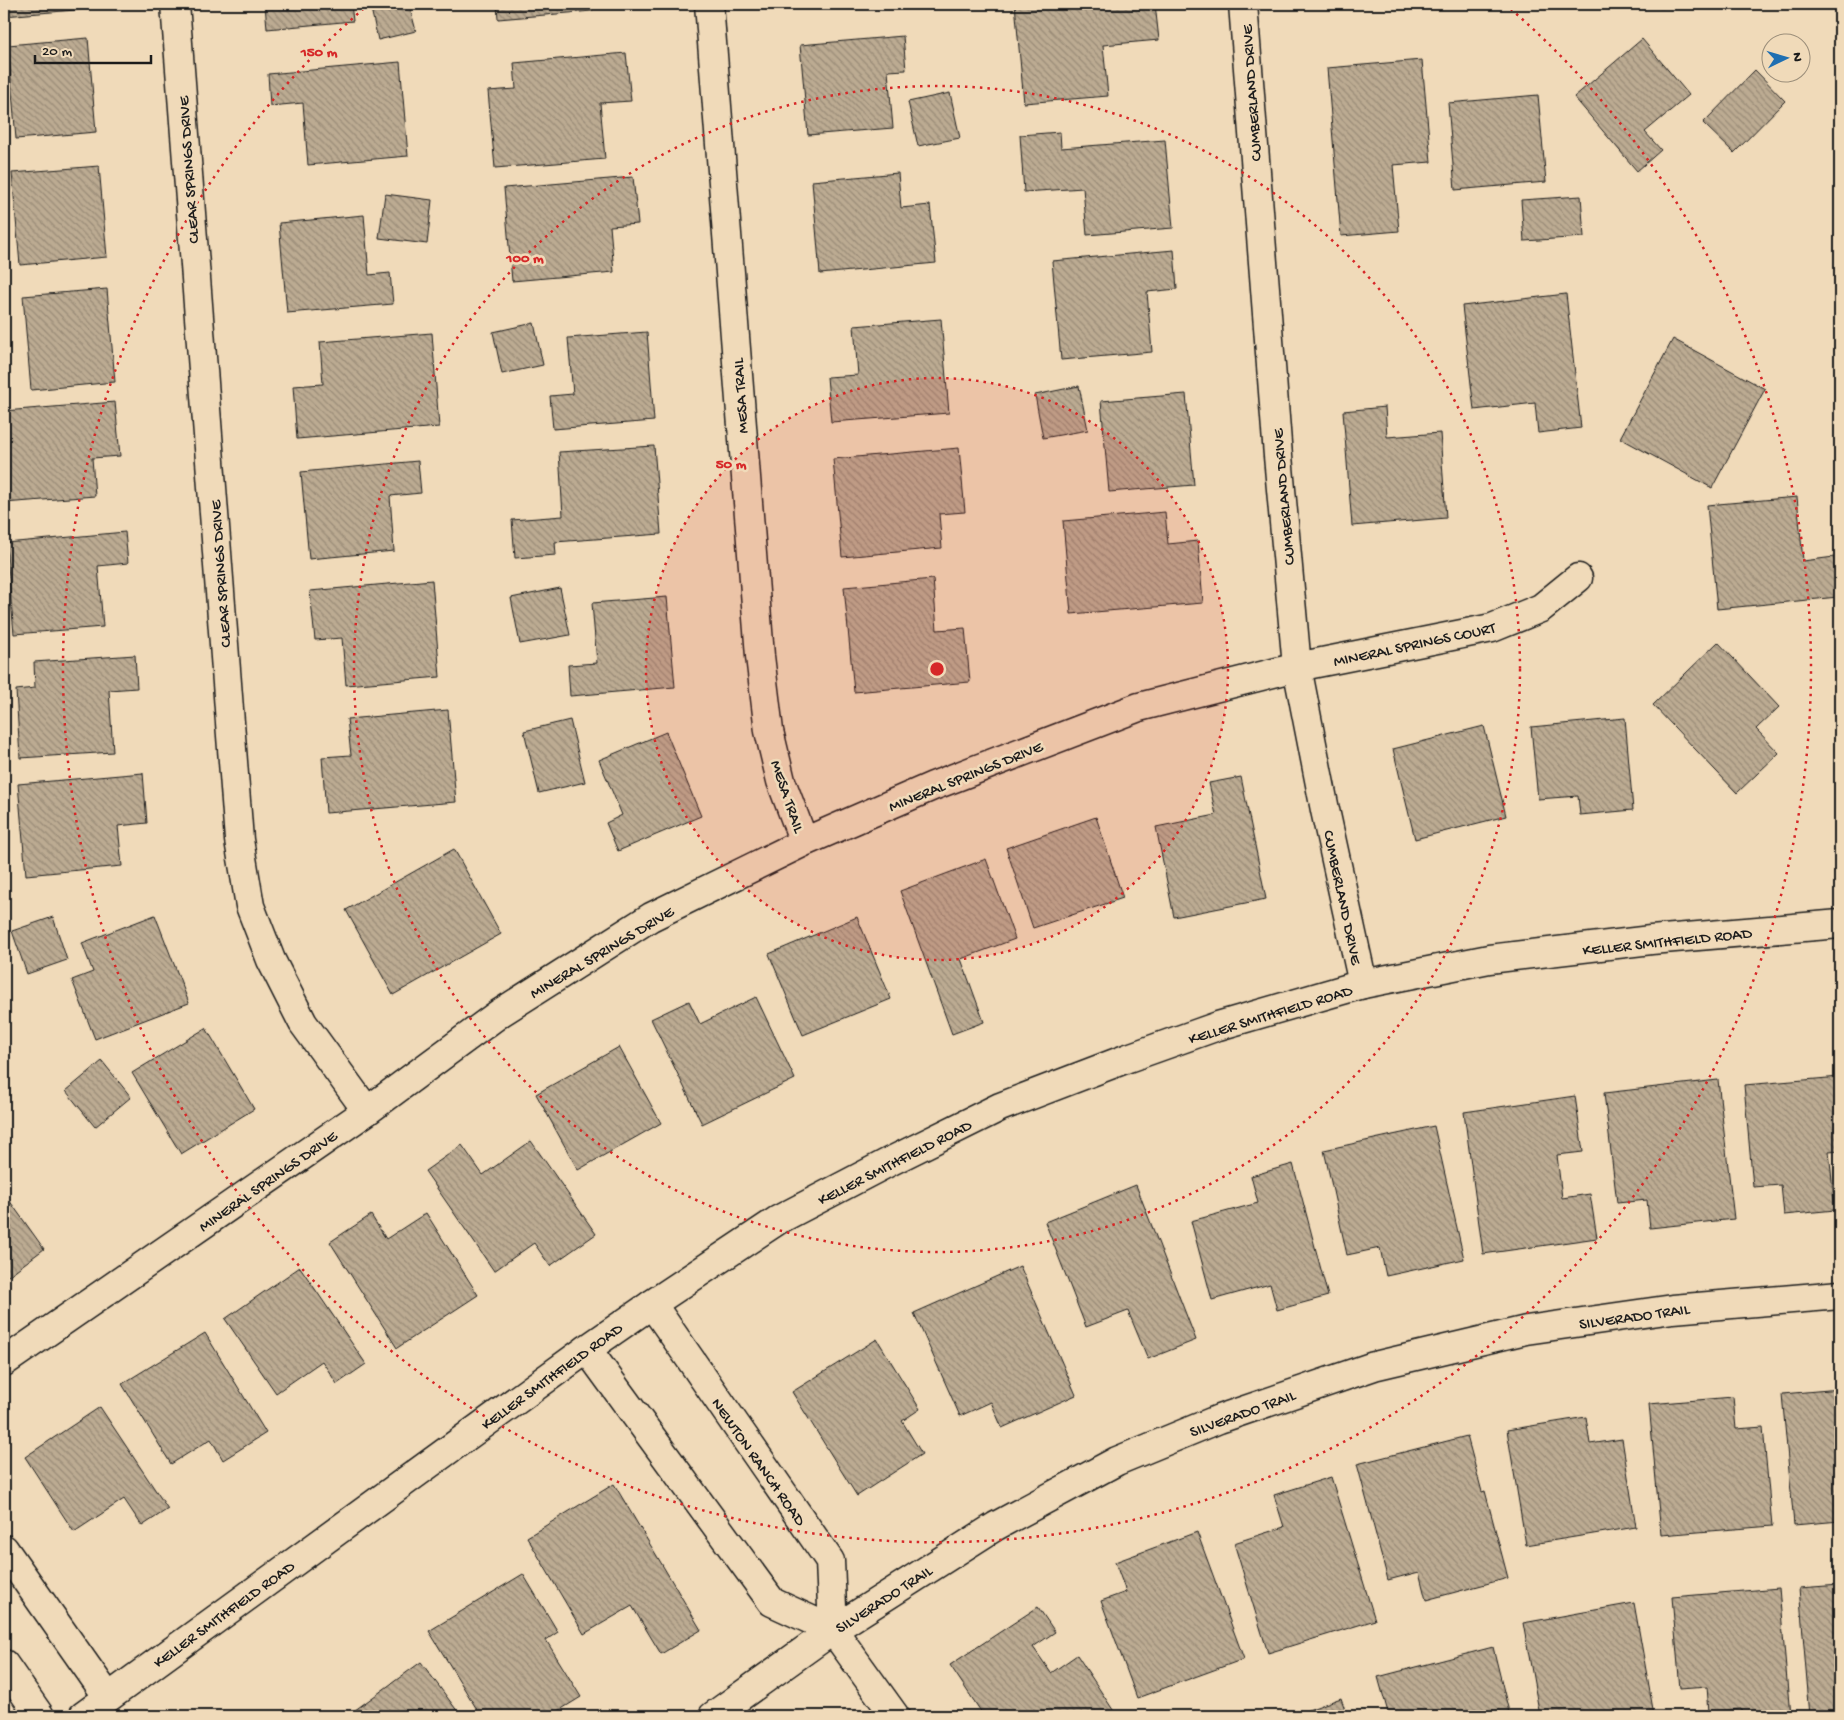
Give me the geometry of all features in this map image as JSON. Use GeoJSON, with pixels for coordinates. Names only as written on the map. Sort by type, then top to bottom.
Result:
{"type":"FeatureCollection","features":[{"type":"Feature","properties":{"kind":"street","name":"CLEAR SPRINGS DRIVE"},"geometry":{"type":"LineString","coordinates":[[174,4],[239,840],[250,906],[271,960],[303,1023],[367,1111]]}},
{"type":"Feature","properties":{"kind":"street","name":"MESA TRAIL"},"geometry":{"type":"LineString","coordinates":[[709,4],[760,656],[769,731],[781,781],[804,842]]}},
{"type":"Feature","properties":{"kind":"street","name":"CUMBERLAND DRIVE"},"geometry":{"type":"LineString","coordinates":[[1243,4],[1296,667],[1363,984]]}},
{"type":"Feature","properties":{"kind":"street","name":"MINERAL SPRINGS COURT"},"geometry":{"type":"LineString","coordinates":[[1296,667],[1492,628],[1541,608],[1578,578]]}},
{"type":"Feature","properties":{"kind":"street","name":"MINERAL SPRINGS DRIVE"},"geometry":{"type":"LineString","coordinates":[[4,1362],[367,1111],[500,1013],[651,917],[804,842],[933,786],[1139,707],[1296,667]]}},
{"type":"Feature","properties":{"kind":"street","name":"KELLER SMITHFIELD ROAD"},"geometry":{"type":"LineString","coordinates":[[83,1716],[587,1349],[778,1220],[1000,1107],[1218,1026],[1363,984],[1490,959],[1651,940],[1840,924]]}},
{"type":"Feature","properties":{"kind":"street","name":"SILVERADO TRAIL"},"geometry":{"type":"LineString","coordinates":[[713,1716],[833,1630],[996,1526],[1117,1461],[1219,1419],[1374,1366],[1526,1330],[1673,1309],[1840,1295]]}},
{"type":"Feature","properties":{"kind":"street","name":"NEWTON RANCH ROAD"},"geometry":{"type":"LineString","coordinates":[[652,1304],[830,1561],[833,1630]]}},
{"type":"Feature","properties":{"kind":"street"},"geometry":{"type":"LineString","coordinates":[[587,1349],[772,1602],[833,1630],[896,1716]]}},
{"type":"Feature","properties":{"kind":"street"},"geometry":{"type":"LineString","coordinates":[[4,1549],[108,1697]]}},
{"type":"Feature","properties":{"kind":"street"},"geometry":{"type":"LineString","coordinates":[[4,1664],[40,1716]]}},
{"type":"Feature","properties":{"kind":"building"},"geometry":{"type":"Polygon","coordinates":[[[4,4],[86,4],[87,9],[4,16],[4,4]]]}},
{"type":"Feature","properties":{"kind":"building"},"geometry":{"type":"Polygon","coordinates":[[[265,4],[351,4],[353,21],[267,29],[265,4]]]}},
{"type":"Feature","properties":{"kind":"building"},"geometry":{"type":"Polygon","coordinates":[[[370,4],[409,4],[416,31],[378,40],[370,4]]]}},
{"type":"Feature","properties":{"kind":"building"},"geometry":{"type":"Polygon","coordinates":[[[497,4],[592,4],[592,11],[498,19],[497,4]]]}},
{"type":"Feature","properties":{"kind":"building"},"geometry":{"type":"Polygon","coordinates":[[[1015,4],[1155,4],[1159,40],[1103,45],[1108,96],[1024,103],[1015,4]]]}},
{"type":"Feature","properties":{"kind":"building"},"geometry":{"type":"Polygon","coordinates":[[[1660,4],[1708,4],[1660,8],[1660,4]]]}},
{"type":"Feature","properties":{"kind":"building"},"geometry":{"type":"Polygon","coordinates":[[[903,36],[906,70],[888,71],[893,128],[808,135],[800,45],[903,36]]]}},
{"type":"Feature","properties":{"kind":"building"},"geometry":{"type":"Polygon","coordinates":[[[88,38],[96,132],[16,139],[8,45],[88,38]]]}},
{"type":"Feature","properties":{"kind":"building"},"geometry":{"type":"Polygon","coordinates":[[[1642,39],[1689,95],[1645,132],[1661,150],[1637,171],[1574,97],[1642,39]]]}},
{"type":"Feature","properties":{"kind":"building"},"geometry":{"type":"Polygon","coordinates":[[[626,53],[631,101],[600,103],[605,159],[495,168],[488,91],[516,89],[514,63],[626,53]]]}},
{"type":"Feature","properties":{"kind":"building"},"geometry":{"type":"Polygon","coordinates":[[[1422,60],[1431,162],[1393,165],[1399,231],[1341,236],[1327,68],[1422,60]]]}},
{"type":"Feature","properties":{"kind":"building"},"geometry":{"type":"Polygon","coordinates":[[[400,62],[408,156],[308,165],[303,103],[270,106],[268,74],[400,62]]]}},
{"type":"Feature","properties":{"kind":"building"},"geometry":{"type":"Polygon","coordinates":[[[1755,70],[1762,77],[1762,82],[1767,82],[1785,101],[1734,153],[1703,123],[1755,70]]]}},
{"type":"Feature","properties":{"kind":"building"},"geometry":{"type":"Polygon","coordinates":[[[950,93],[960,138],[918,146],[908,102],[950,93]]]}},
{"type":"Feature","properties":{"kind":"building"},"geometry":{"type":"Polygon","coordinates":[[[1538,95],[1546,182],[1455,190],[1448,103],[1538,95]]]}},
{"type":"Feature","properties":{"kind":"building"},"geometry":{"type":"Polygon","coordinates":[[[1060,132],[1061,148],[1165,140],[1173,228],[1087,235],[1083,188],[1024,192],[1020,135],[1060,132]]]}},
{"type":"Feature","properties":{"kind":"building"},"geometry":{"type":"Polygon","coordinates":[[[99,166],[107,257],[20,265],[12,173],[99,166]]]}},
{"type":"Feature","properties":{"kind":"building"},"geometry":{"type":"Polygon","coordinates":[[[898,173],[901,208],[930,205],[936,263],[820,274],[812,181],[898,173]]]}},
{"type":"Feature","properties":{"kind":"building"},"geometry":{"type":"Polygon","coordinates":[[[633,177],[638,224],[610,226],[614,272],[512,281],[504,188],[633,177]]]}},
{"type":"Feature","properties":{"kind":"building"},"geometry":{"type":"Polygon","coordinates":[[[385,194],[432,200],[427,244],[379,238],[385,194]]]}},
{"type":"Feature","properties":{"kind":"building"},"geometry":{"type":"Polygon","coordinates":[[[1581,196],[1584,237],[1524,241],[1521,200],[1581,196]]]}},
{"type":"Feature","properties":{"kind":"building"},"geometry":{"type":"Polygon","coordinates":[[[364,215],[369,275],[390,273],[393,304],[287,313],[279,223],[364,215]]]}},
{"type":"Feature","properties":{"kind":"building"},"geometry":{"type":"Polygon","coordinates":[[[1174,250],[1177,289],[1147,292],[1152,352],[1061,360],[1052,261],[1174,250]]]}},
{"type":"Feature","properties":{"kind":"building"},"geometry":{"type":"Polygon","coordinates":[[[107,289],[115,382],[31,390],[23,296],[107,289]]]}},
{"type":"Feature","properties":{"kind":"building"},"geometry":{"type":"Polygon","coordinates":[[[1566,294],[1581,428],[1538,433],[1535,403],[1474,410],[1462,306],[1566,294]]]}},
{"type":"Feature","properties":{"kind":"building"},"geometry":{"type":"Polygon","coordinates":[[[941,319],[949,413],[831,422],[827,377],[858,375],[854,326],[941,319]]]}},
{"type":"Feature","properties":{"kind":"building"},"geometry":{"type":"Polygon","coordinates":[[[534,323],[543,365],[502,374],[493,332],[534,323]]]}},
{"type":"Feature","properties":{"kind":"building"},"geometry":{"type":"Polygon","coordinates":[[[647,332],[654,421],[553,429],[550,396],[573,394],[568,338],[647,332]]]}},
{"type":"Feature","properties":{"kind":"building"},"geometry":{"type":"Polygon","coordinates":[[[432,333],[439,427],[297,439],[293,386],[323,384],[320,342],[432,333]]]}},
{"type":"Feature","properties":{"kind":"building"},"geometry":{"type":"Polygon","coordinates":[[[1673,339],[1765,389],[1712,488],[1620,438],[1673,339]]]}},
{"type":"Feature","properties":{"kind":"building"},"geometry":{"type":"Polygon","coordinates":[[[1079,386],[1088,430],[1043,438],[1035,395],[1079,386]]]}},
{"type":"Feature","properties":{"kind":"building"},"geometry":{"type":"Polygon","coordinates":[[[1186,394],[1194,485],[1109,492],[1101,401],[1186,394]]]}},
{"type":"Feature","properties":{"kind":"building"},"geometry":{"type":"Polygon","coordinates":[[[115,402],[120,456],[92,458],[95,496],[4,503],[4,411],[115,402]]]}},
{"type":"Feature","properties":{"kind":"building"},"geometry":{"type":"Polygon","coordinates":[[[1385,407],[1387,437],[1440,433],[1446,518],[1352,526],[1343,411],[1385,407]]]}},
{"type":"Feature","properties":{"kind":"building"},"geometry":{"type":"Polygon","coordinates":[[[654,446],[661,534],[555,542],[556,555],[515,558],[512,520],[563,516],[559,452],[654,446]]]}},
{"type":"Feature","properties":{"kind":"building"},"geometry":{"type":"Polygon","coordinates":[[[959,448],[965,512],[939,514],[942,548],[842,557],[833,459],[959,448]]]}},
{"type":"Feature","properties":{"kind":"building"},"geometry":{"type":"Polygon","coordinates":[[[418,461],[421,493],[390,496],[394,551],[309,559],[301,472],[418,461]]]}},
{"type":"Feature","properties":{"kind":"building"},"geometry":{"type":"Polygon","coordinates":[[[1797,497],[1803,561],[1834,557],[1838,597],[1717,609],[1707,505],[1797,497]]]}},
{"type":"Feature","properties":{"kind":"building"},"geometry":{"type":"Polygon","coordinates":[[[1165,512],[1168,544],[1198,541],[1203,603],[1071,614],[1063,521],[1165,512]]]}},
{"type":"Feature","properties":{"kind":"building"},"geometry":{"type":"Polygon","coordinates":[[[125,532],[128,563],[98,566],[103,627],[14,634],[6,543],[125,532]]]}},
{"type":"Feature","properties":{"kind":"building"},"geometry":{"type":"Polygon","coordinates":[[[933,579],[937,630],[965,628],[970,682],[854,692],[844,587],[933,579]]]}},
{"type":"Feature","properties":{"kind":"building"},"geometry":{"type":"Polygon","coordinates":[[[432,580],[440,677],[346,685],[342,638],[315,640],[310,591],[432,580]]]}},
{"type":"Feature","properties":{"kind":"building"},"geometry":{"type":"Polygon","coordinates":[[[560,588],[570,635],[520,644],[511,598],[560,588]]]}},
{"type":"Feature","properties":{"kind":"building"},"geometry":{"type":"Polygon","coordinates":[[[667,597],[675,687],[570,696],[568,665],[597,663],[592,603],[667,597]]]}},
{"type":"Feature","properties":{"kind":"building"},"geometry":{"type":"Polygon","coordinates":[[[1718,642],[1779,707],[1756,729],[1779,753],[1737,793],[1653,705],[1718,642]]]}},
{"type":"Feature","properties":{"kind":"building"},"geometry":{"type":"Polygon","coordinates":[[[135,655],[137,688],[109,690],[113,752],[20,758],[16,690],[35,688],[34,662],[135,655]]]}},
{"type":"Feature","properties":{"kind":"building"},"geometry":{"type":"Polygon","coordinates":[[[448,710],[456,802],[326,813],[322,757],[351,755],[347,719],[448,710]]]}},
{"type":"Feature","properties":{"kind":"building"},"geometry":{"type":"Polygon","coordinates":[[[1625,718],[1633,810],[1580,815],[1578,796],[1538,799],[1531,727],[1625,718]]]}},
{"type":"Feature","properties":{"kind":"building"},"geometry":{"type":"Polygon","coordinates":[[[570,720],[585,782],[539,793],[524,731],[570,720]]]}},
{"type":"Feature","properties":{"kind":"building"},"geometry":{"type":"Polygon","coordinates":[[[1484,726],[1506,816],[1415,839],[1393,749],[1484,726]]]}},
{"type":"Feature","properties":{"kind":"building"},"geometry":{"type":"Polygon","coordinates":[[[666,732],[701,816],[618,851],[606,823],[622,815],[599,760],[666,732]]]}},
{"type":"Feature","properties":{"kind":"building"},"geometry":{"type":"Polygon","coordinates":[[[143,773],[147,823],[118,826],[122,866],[26,875],[18,784],[143,773]]]}},
{"type":"Feature","properties":{"kind":"building"},"geometry":{"type":"Polygon","coordinates":[[[1241,777],[1266,899],[1174,917],[1156,827],[1216,815],[1209,783],[1241,777]]]}},
{"type":"Feature","properties":{"kind":"building"},"geometry":{"type":"Polygon","coordinates":[[[1096,817],[1123,898],[1033,928],[1006,848],[1096,817]]]}},
{"type":"Feature","properties":{"kind":"building"},"geometry":{"type":"Polygon","coordinates":[[[454,849],[501,934],[393,995],[346,910],[454,849]]]}},
{"type":"Feature","properties":{"kind":"building"},"geometry":{"type":"Polygon","coordinates":[[[986,859],[1015,939],[961,959],[984,1022],[952,1034],[900,891],[986,859]]]}},
{"type":"Feature","properties":{"kind":"building"},"geometry":{"type":"Polygon","coordinates":[[[155,915],[189,1003],[95,1039],[72,980],[93,972],[82,943],[155,915]]]}},
{"type":"Feature","properties":{"kind":"building"},"geometry":{"type":"Polygon","coordinates":[[[53,917],[67,960],[27,974],[12,931],[53,917]]]}},
{"type":"Feature","properties":{"kind":"building"},"geometry":{"type":"Polygon","coordinates":[[[857,917],[891,999],[803,1035],[769,954],[857,917]]]}},
{"type":"Feature","properties":{"kind":"building"},"geometry":{"type":"Polygon","coordinates":[[[756,997],[795,1079],[702,1124],[651,1019],[689,1001],[700,1024],[756,997]]]}},
{"type":"Feature","properties":{"kind":"building"},"geometry":{"type":"Polygon","coordinates":[[[206,1028],[254,1109],[181,1154],[132,1073],[206,1028]]]}},
{"type":"Feature","properties":{"kind":"building"},"geometry":{"type":"Polygon","coordinates":[[[619,1047],[661,1123],[578,1170],[536,1094],[619,1047]]]}},
{"type":"Feature","properties":{"kind":"building"},"geometry":{"type":"Polygon","coordinates":[[[102,1061],[131,1097],[95,1127],[66,1091],[102,1061]]]}},
{"type":"Feature","properties":{"kind":"building"},"geometry":{"type":"Polygon","coordinates":[[[1840,1077],[1840,1150],[1829,1151],[1835,1210],[1784,1215],[1781,1185],[1753,1187],[1744,1085],[1840,1077]]]}},
{"type":"Feature","properties":{"kind":"building"},"geometry":{"type":"Polygon","coordinates":[[[1718,1080],[1734,1219],[1650,1228],[1647,1200],[1617,1203],[1604,1093],[1718,1080]]]}},
{"type":"Feature","properties":{"kind":"building"},"geometry":{"type":"Polygon","coordinates":[[[1575,1096],[1583,1152],[1557,1155],[1562,1198],[1590,1194],[1597,1238],[1483,1254],[1464,1112],[1575,1096]]]}},
{"type":"Feature","properties":{"kind":"building"},"geometry":{"type":"Polygon","coordinates":[[[1434,1126],[1464,1259],[1386,1276],[1380,1248],[1347,1255],[1324,1150],[1434,1126]]]}},
{"type":"Feature","properties":{"kind":"building"},"geometry":{"type":"Polygon","coordinates":[[[531,1141],[596,1234],[550,1266],[534,1243],[494,1271],[425,1171],[462,1145],[483,1175],[531,1141]]]}},
{"type":"Feature","properties":{"kind":"building"},"geometry":{"type":"Polygon","coordinates":[[[1293,1164],[1328,1296],[1277,1310],[1270,1284],[1212,1300],[1191,1221],[1258,1203],[1251,1176],[1293,1164]]]}},
{"type":"Feature","properties":{"kind":"building"},"geometry":{"type":"Polygon","coordinates":[[[1136,1185],[1196,1340],[1148,1359],[1128,1311],[1086,1327],[1045,1222],[1136,1185]]]}},
{"type":"Feature","properties":{"kind":"building"},"geometry":{"type":"Polygon","coordinates":[[[4,1193],[44,1249],[4,1279],[4,1193]]]}},
{"type":"Feature","properties":{"kind":"building"},"geometry":{"type":"Polygon","coordinates":[[[426,1213],[478,1295],[397,1348],[330,1242],[371,1215],[386,1239],[426,1213]]]}},
{"type":"Feature","properties":{"kind":"building"},"geometry":{"type":"Polygon","coordinates":[[[1020,1266],[1076,1395],[1002,1428],[991,1402],[960,1416],[914,1313],[1020,1266]]]}},
{"type":"Feature","properties":{"kind":"building"},"geometry":{"type":"Polygon","coordinates":[[[300,1267],[366,1364],[337,1384],[322,1361],[276,1393],[225,1319],[300,1267]]]}},
{"type":"Feature","properties":{"kind":"building"},"geometry":{"type":"Polygon","coordinates":[[[205,1333],[266,1433],[223,1460],[211,1439],[171,1464],[122,1384],[205,1333]]]}},
{"type":"Feature","properties":{"kind":"building"},"geometry":{"type":"Polygon","coordinates":[[[877,1339],[920,1409],[902,1421],[922,1454],[857,1496],[792,1392],[877,1339]]]}},
{"type":"Feature","properties":{"kind":"building"},"geometry":{"type":"Polygon","coordinates":[[[1840,1389],[1840,1521],[1794,1525],[1782,1394],[1840,1389]]]}},
{"type":"Feature","properties":{"kind":"building"},"geometry":{"type":"Polygon","coordinates":[[[1733,1397],[1736,1429],[1763,1427],[1772,1526],[1661,1535],[1649,1404],[1733,1397]]]}},
{"type":"Feature","properties":{"kind":"building"},"geometry":{"type":"Polygon","coordinates":[[[100,1407],[168,1509],[142,1526],[124,1499],[74,1532],[25,1457],[100,1407]]]}},
{"type":"Feature","properties":{"kind":"building"},"geometry":{"type":"Polygon","coordinates":[[[1586,1417],[1590,1444],[1622,1439],[1636,1527],[1526,1545],[1507,1430],[1586,1417]]]}},
{"type":"Feature","properties":{"kind":"building"},"geometry":{"type":"Polygon","coordinates":[[[1467,1436],[1482,1492],[1485,1491],[1508,1578],[1426,1600],[1419,1572],[1388,1580],[1357,1464],[1467,1436]]]}},
{"type":"Feature","properties":{"kind":"building"},"geometry":{"type":"Polygon","coordinates":[[[1331,1477],[1375,1620],[1268,1653],[1234,1543],[1284,1527],[1274,1495],[1331,1477]]]}},
{"type":"Feature","properties":{"kind":"building"},"geometry":{"type":"Polygon","coordinates":[[[614,1484],[701,1630],[661,1654],[632,1606],[584,1634],[527,1537],[614,1484]]]}},
{"type":"Feature","properties":{"kind":"building"},"geometry":{"type":"Polygon","coordinates":[[[1197,1532],[1244,1659],[1137,1698],[1101,1601],[1126,1592],[1115,1562],[1197,1532]]]}},
{"type":"Feature","properties":{"kind":"building"},"geometry":{"type":"Polygon","coordinates":[[[523,1574],[558,1632],[546,1640],[581,1697],[550,1716],[481,1716],[429,1631],[523,1574]]]}},
{"type":"Feature","properties":{"kind":"building"},"geometry":{"type":"Polygon","coordinates":[[[1840,1585],[1840,1716],[1810,1716],[1799,1588],[1840,1585]]]}},
{"type":"Feature","properties":{"kind":"building"},"geometry":{"type":"Polygon","coordinates":[[[1779,1588],[1790,1716],[1742,1716],[1741,1709],[1709,1712],[1707,1687],[1680,1689],[1672,1597],[1779,1588]]]}},
{"type":"Feature","properties":{"kind":"building"},"geometry":{"type":"Polygon","coordinates":[[[1634,1603],[1654,1715],[1540,1716],[1523,1623],[1634,1603]]]}},
{"type":"Feature","properties":{"kind":"building"},"geometry":{"type":"Polygon","coordinates":[[[1038,1607],[1055,1632],[1033,1647],[1051,1673],[1077,1655],[1117,1716],[984,1716],[950,1665],[1038,1607]]]}},
{"type":"Feature","properties":{"kind":"building"},"geometry":{"type":"Polygon","coordinates":[[[1493,1647],[1510,1716],[1389,1716],[1378,1677],[1493,1647]]]}},
{"type":"Feature","properties":{"kind":"building"},"geometry":{"type":"Polygon","coordinates":[[[421,1662],[461,1716],[347,1716],[421,1662]]]}},
{"type":"Feature","properties":{"kind":"building"},"geometry":{"type":"Polygon","coordinates":[[[1341,1698],[1347,1716],[1292,1716],[1341,1698]]]}}]}
